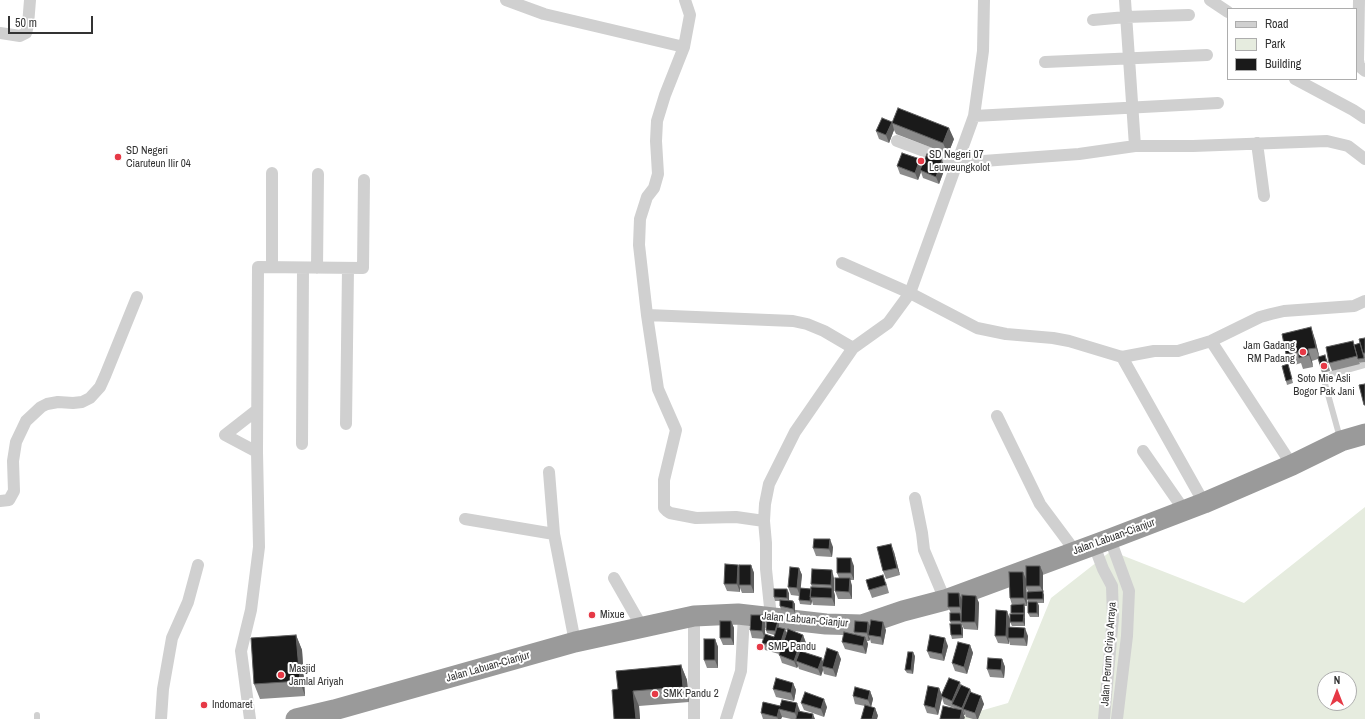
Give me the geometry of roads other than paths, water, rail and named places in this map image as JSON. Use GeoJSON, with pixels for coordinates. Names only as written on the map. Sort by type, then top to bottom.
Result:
{"type":"FeatureCollection","features":[{"type":"Feature","properties":{"kind":"highway","name":"Jalan Labuan-Cianjur"},"geometry":{"type":"LineString","coordinates":[[296,719],[334,712],[575,642],[694,616],[727,614],[771,617],[826,624],[862,625],[903,611],[945,600],[1204,503],[1292,465],[1341,441],[1365,434]]}},
{"type":"Feature","properties":{"kind":"street"},"geometry":{"type":"LineString","coordinates":[[0,33],[20,36],[26,33],[30,0]]}},
{"type":"Feature","properties":{"kind":"street"},"geometry":{"type":"LineString","coordinates":[[506,0],[544,14],[684,47]]}},
{"type":"Feature","properties":{"kind":"street"},"geometry":{"type":"LineString","coordinates":[[685,0],[690,14],[684,47],[665,95],[657,121],[656,141],[658,174],[654,188],[647,197],[640,219],[639,244],[646,315],[658,389],[676,430],[664,480],[664,508],[670,513],[696,518],[736,517],[764,521]]}},
{"type":"Feature","properties":{"kind":"street"},"geometry":{"type":"LineString","coordinates":[[771,617],[766,569],[764,521],[765,504],[769,484],[795,432],[853,348],[888,323],[910,293],[974,116],[983,51],[984,0]]}},
{"type":"Feature","properties":{"kind":"street"},"geometry":{"type":"LineString","coordinates":[[1125,0],[1135,146]]}},
{"type":"Feature","properties":{"kind":"street"},"geometry":{"type":"LineString","coordinates":[[1210,0],[1227,11]]}},
{"type":"Feature","properties":{"kind":"street"},"geometry":{"type":"LineString","coordinates":[[1359,0],[1358,60],[1359,66],[1365,71]]}},
{"type":"Feature","properties":{"kind":"street"},"geometry":{"type":"LineString","coordinates":[[1092,20],[1126,17],[1189,15]]}},
{"type":"Feature","properties":{"kind":"street"},"geometry":{"type":"LineString","coordinates":[[1045,62],[1207,55]]}},
{"type":"Feature","properties":{"kind":"street"},"geometry":{"type":"LineString","coordinates":[[1297,80],[1354,110],[1365,118]]}},
{"type":"Feature","properties":{"kind":"street"},"geometry":{"type":"LineString","coordinates":[[974,116],[1218,103]]}},
{"type":"Feature","properties":{"kind":"street"},"geometry":{"type":"LineString","coordinates":[[896,141],[956,163],[1079,154],[1135,146],[1193,146],[1327,141],[1339,142],[1348,146],[1365,159]]}},
{"type":"Feature","properties":{"kind":"street"},"geometry":{"type":"LineString","coordinates":[[1257,143],[1264,196]]}},
{"type":"Feature","properties":{"kind":"street"},"geometry":{"type":"LineString","coordinates":[[272,173],[272,267]]}},
{"type":"Feature","properties":{"kind":"street"},"geometry":{"type":"LineString","coordinates":[[317,268],[318,174]]}},
{"type":"Feature","properties":{"kind":"street"},"geometry":{"type":"LineString","coordinates":[[250,719],[241,651],[251,610],[259,547],[257,452],[258,267],[363,268],[364,180]]}},
{"type":"Feature","properties":{"kind":"street"},"geometry":{"type":"LineString","coordinates":[[842,263],[910,293],[977,328],[1006,334],[1046,337],[1070,341],[1122,357],[1154,351],[1178,351],[1211,341],[1249,322],[1284,311],[1354,306],[1365,302]]}},
{"type":"Feature","properties":{"kind":"street"},"geometry":{"type":"LineString","coordinates":[[302,444],[303,268]]}},
{"type":"Feature","properties":{"kind":"street"},"geometry":{"type":"LineString","coordinates":[[346,424],[348,268]]}},
{"type":"Feature","properties":{"kind":"street"},"geometry":{"type":"LineString","coordinates":[[0,501],[9,500],[14,491],[13,461],[16,442],[26,421],[38,409],[47,404],[58,402],[82,402],[90,398],[100,387],[136,297]]}},
{"type":"Feature","properties":{"kind":"street"},"geometry":{"type":"LineString","coordinates":[[646,315],[793,321],[807,324],[824,331],[853,348]]}},
{"type":"Feature","properties":{"kind":"street"},"geometry":{"type":"LineString","coordinates":[[1211,341],[1292,465]]}},
{"type":"Feature","properties":{"kind":"street"},"geometry":{"type":"LineString","coordinates":[[1122,357],[1204,503]]}},
{"type":"Feature","properties":{"kind":"street"},"geometry":{"type":"LineString","coordinates":[[257,410],[225,435],[257,452]]}},
{"type":"Feature","properties":{"kind":"street"},"geometry":{"type":"LineString","coordinates":[[997,416],[1040,504],[1093,545],[1129,591],[1126,636],[1117,719]]}},
{"type":"Feature","properties":{"kind":"street"},"geometry":{"type":"LineString","coordinates":[[1143,451],[1184,510]]}},
{"type":"Feature","properties":{"kind":"street"},"geometry":{"type":"LineString","coordinates":[[548,472],[554,534],[575,642]]}},
{"type":"Feature","properties":{"kind":"street"},"geometry":{"type":"LineString","coordinates":[[915,498],[924,550],[945,600]]}},
{"type":"Feature","properties":{"kind":"street"},"geometry":{"type":"LineString","coordinates":[[465,519],[554,534]]}},
{"type":"Feature","properties":{"kind":"street","name":"Jalan Perum Griya Arraya"},"geometry":{"type":"LineString","coordinates":[[1093,545],[1112,586],[1113,617],[1104,719]]}},
{"type":"Feature","properties":{"kind":"street"},"geometry":{"type":"LineString","coordinates":[[160,719],[163,689],[172,638],[188,602],[198,565]]}},
{"type":"Feature","properties":{"kind":"street"},"geometry":{"type":"LineString","coordinates":[[614,578],[642,627]]}},
{"type":"Feature","properties":{"kind":"street"},"geometry":{"type":"LineString","coordinates":[[726,719],[741,671],[744,615]]}},
{"type":"Feature","properties":{"kind":"street"},"geometry":{"type":"LineString","coordinates":[[694,616],[694,719]]}},
{"type":"Feature","properties":{"kind":"lane"},"geometry":{"type":"LineString","coordinates":[[1341,441],[1324,380],[1329,375],[1365,365]]}},
{"type":"Feature","properties":{"kind":"place","name":"SD Negeri Ciaruteun Ilir 04"},"geometry":{"type":"Point","coordinates":[118,157]}},
{"type":"Feature","properties":{"kind":"place","name":"SD Negeri 07 Leuweungkolot"},"geometry":{"type":"Point","coordinates":[921,161]}},
{"type":"Feature","properties":{"kind":"place","name":"Jam Gadang RM Padang"},"geometry":{"type":"Point","coordinates":[1303,352]}},
{"type":"Feature","properties":{"kind":"place","name":"Soto Mie Asli Bogor Pak Jani"},"geometry":{"type":"Point","coordinates":[1324,366]}},
{"type":"Feature","properties":{"kind":"place","name":"Mixue"},"geometry":{"type":"Point","coordinates":[592,615]}},
{"type":"Feature","properties":{"kind":"place","name":"SMP Pandu"},"geometry":{"type":"Point","coordinates":[760,647]}},
{"type":"Feature","properties":{"kind":"place","name":"Masjid Jamlal Ariyah"},"geometry":{"type":"Point","coordinates":[281,675]}},
{"type":"Feature","properties":{"kind":"place","name":"SMK Pandu 2"},"geometry":{"type":"Point","coordinates":[655,694]}},
{"type":"Feature","properties":{"kind":"place","name":"Indomaret"},"geometry":{"type":"Point","coordinates":[204,705]}}]}
